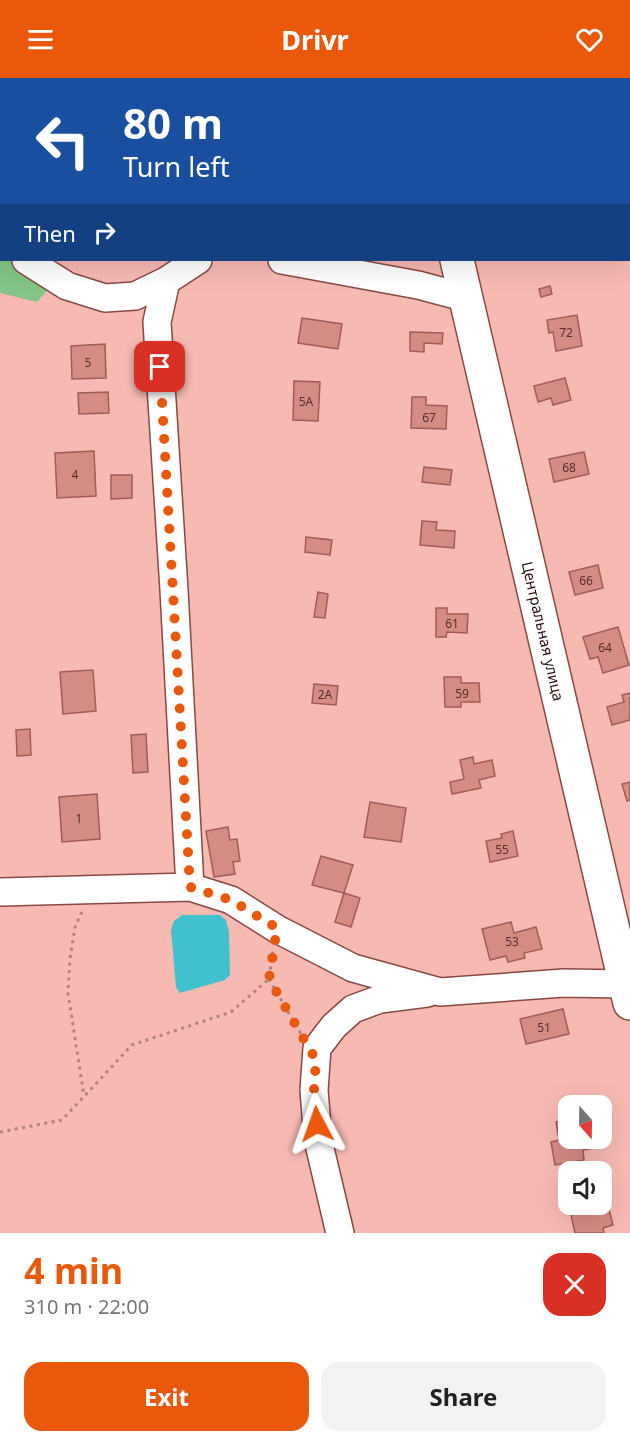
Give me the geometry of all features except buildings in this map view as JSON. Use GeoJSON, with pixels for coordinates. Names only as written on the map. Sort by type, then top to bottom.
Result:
{"type":"FeatureCollection","features":[{"type":"Feature","properties":{"kind":"main road","name":"Центральная улица"},"geometry":{"type":"LineString","coordinates":[[457,261],[628,993]]}},
{"type":"Feature","properties":{"kind":"street"},"geometry":{"type":"LineString","coordinates":[[28,261],[68,286],[105,298],[135,296],[166,281],[196,261]]}},
{"type":"Feature","properties":{"kind":"street"},"geometry":{"type":"LineString","coordinates":[[287,261],[418,285],[467,298]]}},
{"type":"Feature","properties":{"kind":"street"},"geometry":{"type":"LineString","coordinates":[[166,281],[157,322],[190,887]]}},
{"type":"Feature","properties":{"kind":"street"},"geometry":{"type":"LineString","coordinates":[[0,892],[190,887],[231,900],[277,928],[353,968],[440,992]]}},
{"type":"Feature","properties":{"kind":"street"},"geometry":{"type":"LineString","coordinates":[[340,1233],[318,1140],[314,1090],[317,1048],[334,1026],[353,1010],[380,999],[564,982],[628,993]]}},
{"type":"Feature","properties":{"kind":"path"},"geometry":{"type":"LineString","coordinates":[[84,1096],[68,993],[75,927],[95,890]]}},
{"type":"Feature","properties":{"kind":"path"},"geometry":{"type":"LineString","coordinates":[[277,928],[269,979],[316,1060]]}},
{"type":"Feature","properties":{"kind":"path"},"geometry":{"type":"LineString","coordinates":[[0,1132],[62,1120],[132,1045],[231,1012],[269,979]]}},
{"type":"Feature","properties":{"kind":"green space"},"geometry":{"type":"Polygon","coordinates":[[[0,261],[14,261],[51,286],[37,302],[0,293],[0,261]]]}},
{"type":"Feature","properties":{"kind":"water"},"geometry":{"type":"Polygon","coordinates":[[[182,915],[220,915],[226,920],[229,932],[230,975],[225,980],[180,993],[176,987],[171,930],[174,921],[182,915]]]}},
{"type":"Feature","properties":{"kind":"route"},"geometry":{"type":"LineString","coordinates":[[160,367],[190,887],[231,900],[277,928],[269,979],[316,1060],[314,1090],[317,1124]]}}]}
